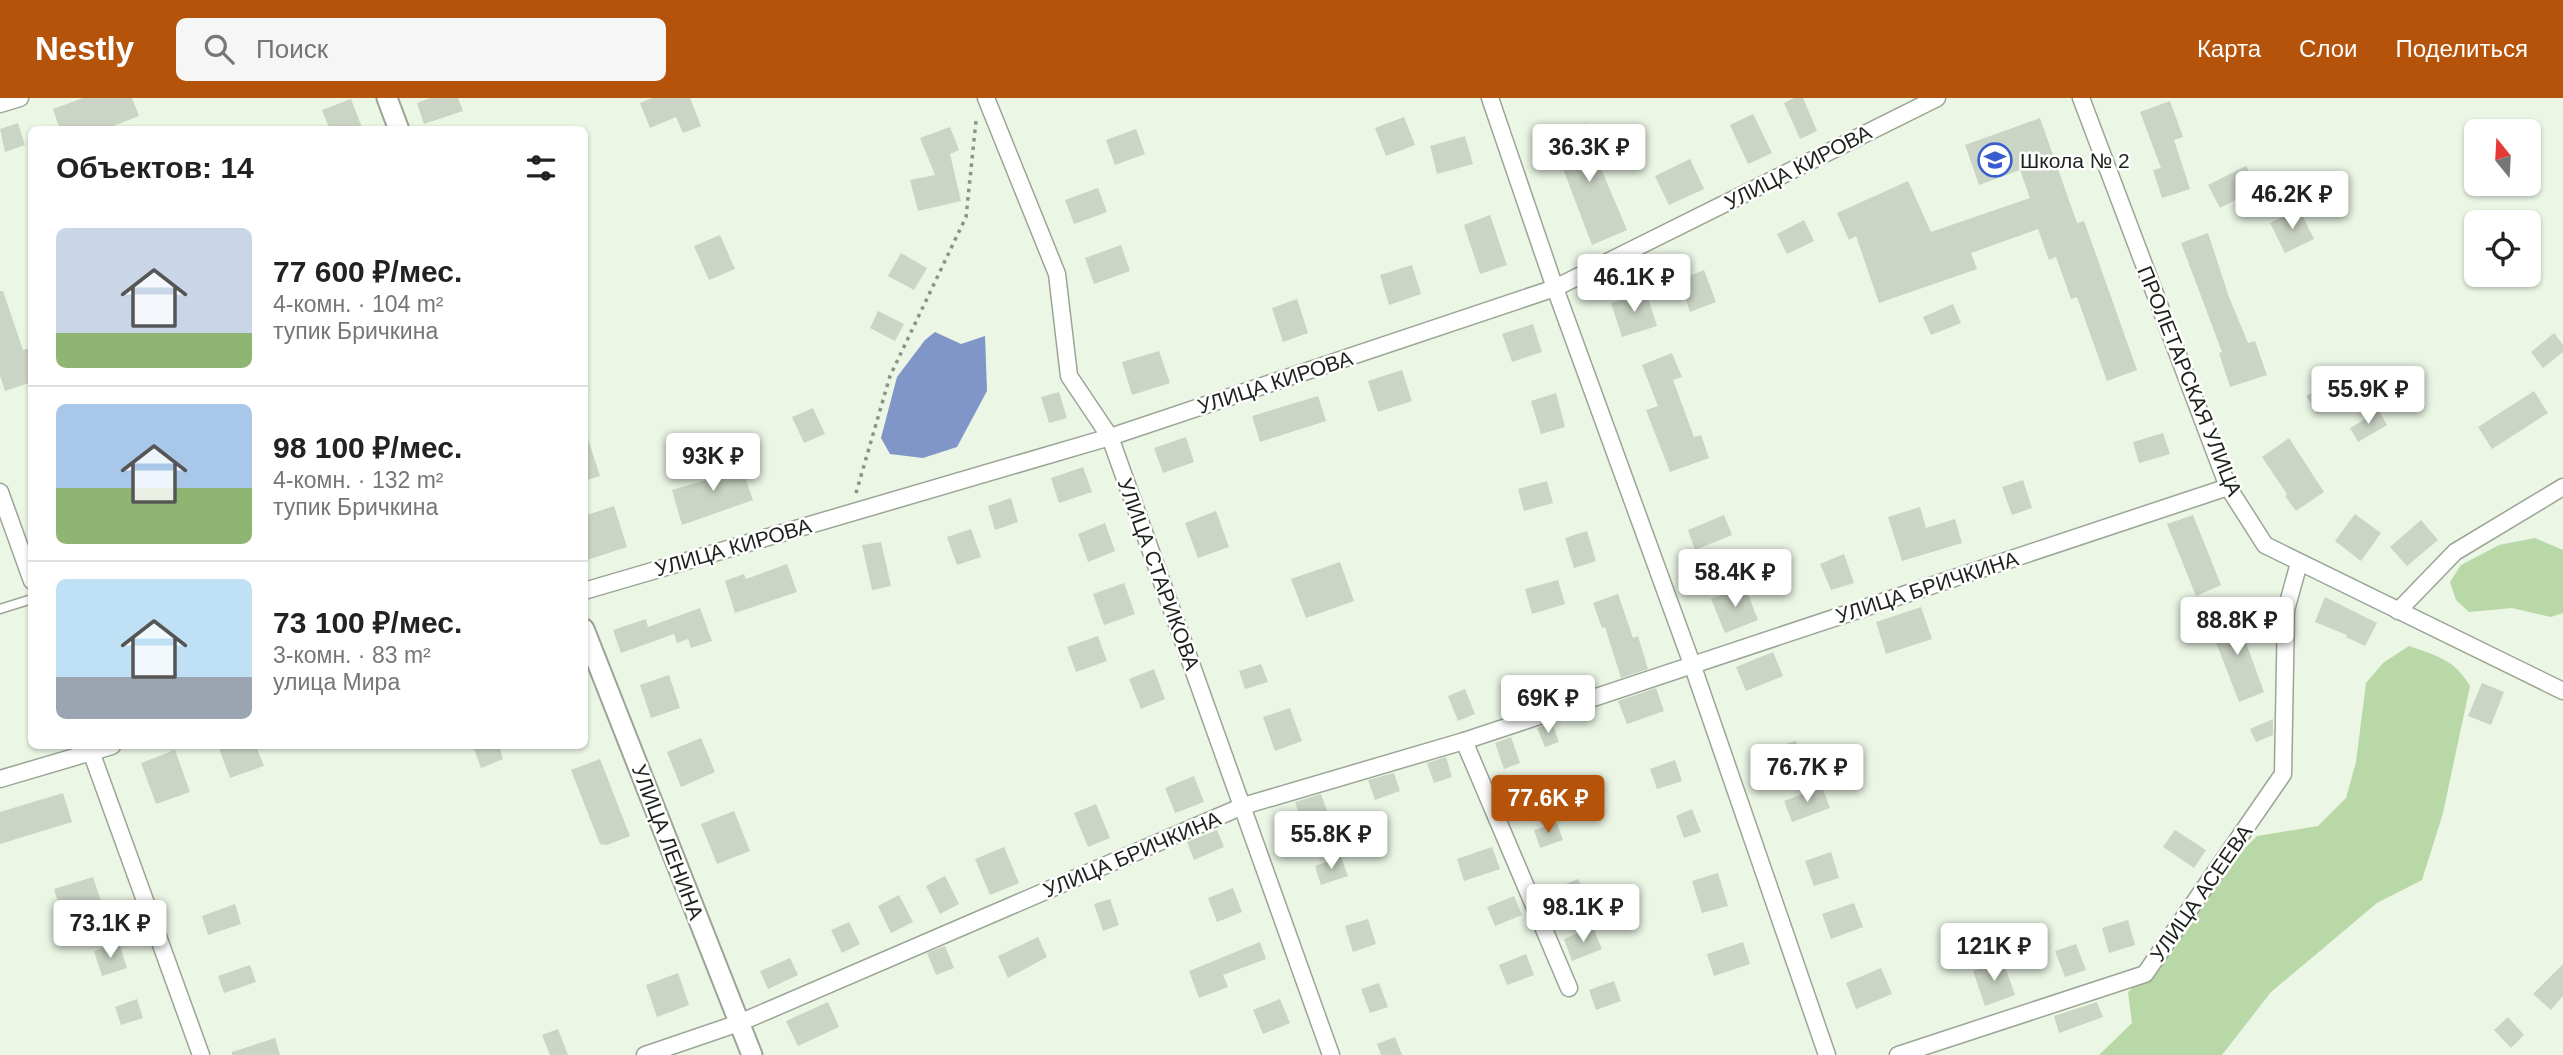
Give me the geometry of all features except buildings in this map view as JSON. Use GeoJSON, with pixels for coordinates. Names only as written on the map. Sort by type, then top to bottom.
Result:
{"type":"FeatureCollection","features":[{"type":"Feature","properties":{"kind":"street"},"geometry":{"type":"LineString","coordinates":[[0,104],[20,98]]}},
{"type":"Feature","properties":{"kind":"street"},"geometry":{"type":"LineString","coordinates":[[387,98],[398,126]]}},
{"type":"Feature","properties":{"kind":"street"},"geometry":{"type":"LineString","coordinates":[[1490,98],[1692,664],[1827,1055]]}},
{"type":"Feature","properties":{"kind":"street","name":"УЛИЦА КИРОВА"},"geometry":{"type":"LineString","coordinates":[[588,590],[1110,436],[1556,288],[1937,98]]}},
{"type":"Feature","properties":{"kind":"street","name":"ПРОЛЕТАРСКАЯ УЛИЦА"},"geometry":{"type":"LineString","coordinates":[[2081,98],[2228,487],[2265,545],[2563,691]]}},
{"type":"Feature","properties":{"kind":"street","name":"УЛИЦА СТАРИКОВА"},"geometry":{"type":"LineString","coordinates":[[981,105],[1057,274],[1069,376],[1110,436],[1331,1055]]}},
{"type":"Feature","properties":{"kind":"street","name":"УЛИЦА БРИЧКИНА"},"geometry":{"type":"LineString","coordinates":[[645,1055],[739,1023],[1243,806],[1464,741],[2228,487]]}},
{"type":"Feature","properties":{"kind":"street"},"geometry":{"type":"LineString","coordinates":[[2398,611],[2455,552],[2563,487]]}},
{"type":"Feature","properties":{"kind":"street"},"geometry":{"type":"LineString","coordinates":[[0,492],[28,570]]}},
{"type":"Feature","properties":{"kind":"street","name":"УЛИЦА АСЕЕВА"},"geometry":{"type":"LineString","coordinates":[[1898,1055],[2145,974],[2283,774],[2286,610],[2299,563]]}},
{"type":"Feature","properties":{"kind":"street","name":"УЛИЦА ЛЕНИНА"},"geometry":{"type":"LineString","coordinates":[[588,639],[752,1055]]}},
{"type":"Feature","properties":{"kind":"street"},"geometry":{"type":"LineString","coordinates":[[1464,741],[1569,988]]}},
{"type":"Feature","properties":{"kind":"street"},"geometry":{"type":"LineString","coordinates":[[0,779],[90,749],[201,1055]]}},
{"type":"Feature","properties":{"kind":"lane"},"geometry":{"type":"LineString","coordinates":[[0,609],[28,600]]}},
{"type":"Feature","properties":{"kind":"path"},"geometry":{"type":"LineString","coordinates":[[854,512],[857,485],[890,376],[966,217],[981,105]]}},
{"type":"Feature","properties":{"kind":"green space"},"geometry":{"type":"Polygon","coordinates":[[[2535,538],[2563,550],[2563,613],[2551,617],[2512,608],[2469,612],[2456,600],[2450,582],[2461,565],[2499,545],[2535,538]]]}},
{"type":"Feature","properties":{"kind":"green space"},"geometry":{"type":"Polygon","coordinates":[[[2409,646],[2451,664],[2470,686],[2443,813],[2422,880],[2377,903],[2271,992],[2222,1055],[2099,1055],[2132,1023],[2128,992],[2172,953],[2222,871],[2257,836],[2318,826],[2346,798],[2356,762],[2366,683],[2383,663],[2409,646]]]}},
{"type":"Feature","properties":{"kind":"water"},"geometry":{"type":"Polygon","coordinates":[[[935,332],[961,344],[985,336],[987,391],[957,447],[923,458],[890,454],[881,438],[897,377],[925,340],[935,332]]]}},
{"type":"Feature","properties":{"kind":"place","name":"Школа № 2"},"geometry":{"type":"Point","coordinates":[1995,160]}}]}
